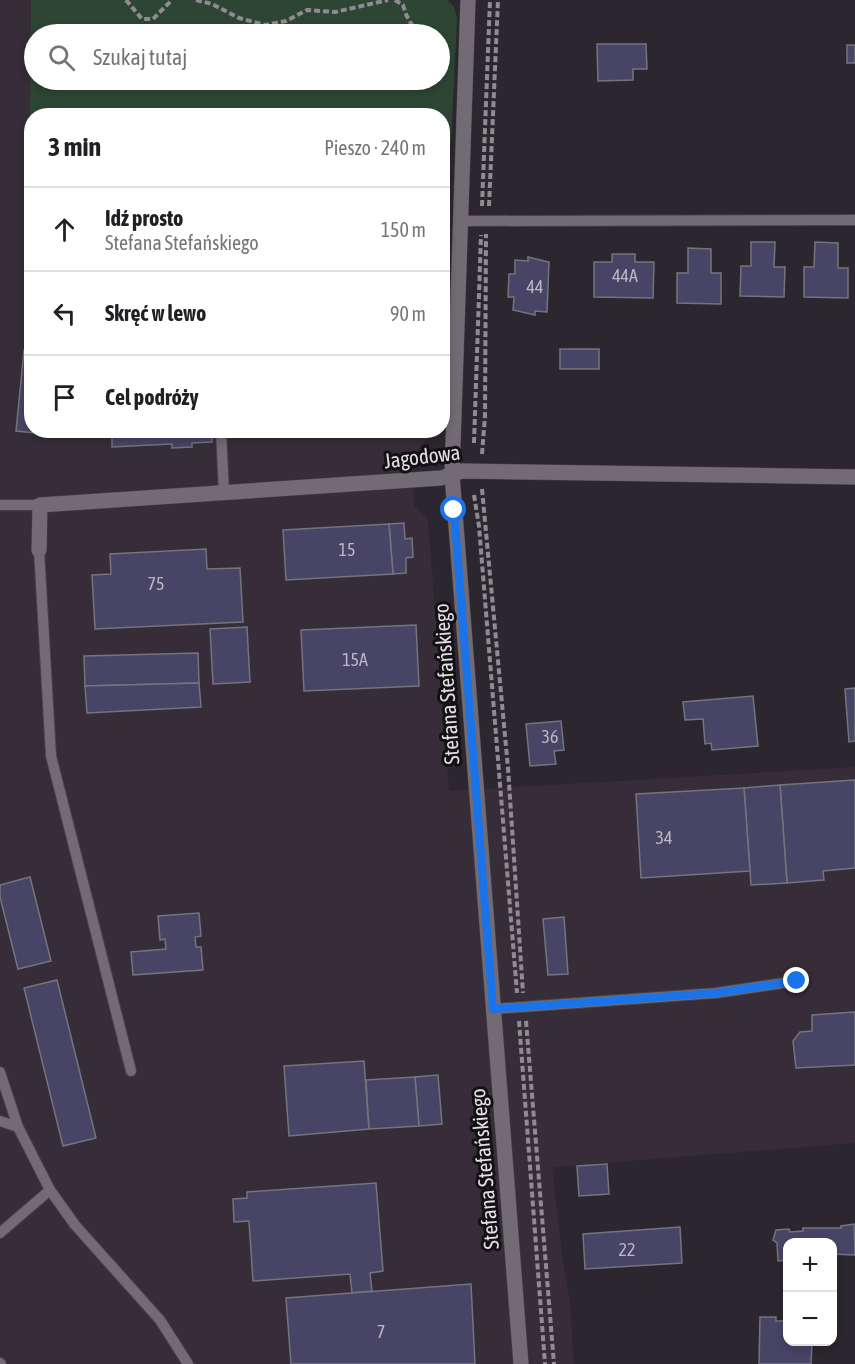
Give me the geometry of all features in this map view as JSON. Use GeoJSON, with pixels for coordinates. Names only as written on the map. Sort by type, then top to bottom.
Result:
{"type":"FeatureCollection","features":[{"type":"Feature","properties":{"kind":"street","name":"Stefana Stefańskiego"},"geometry":{"type":"LineString","coordinates":[[468,0],[452,474],[521,1364]]}},
{"type":"Feature","properties":{"kind":"street","name":"Jagodowa"},"geometry":{"type":"LineString","coordinates":[[40,505],[441,478],[477,470],[855,477]]}},
{"type":"Feature","properties":{"kind":"street"},"geometry":{"type":"LineString","coordinates":[[39,550],[40,505]]}},
{"type":"Feature","properties":{"kind":"lane"},"geometry":{"type":"LineString","coordinates":[[459,221],[855,220]]}},
{"type":"Feature","properties":{"kind":"lane"},"geometry":{"type":"LineString","coordinates":[[221,438],[224,493]]}},
{"type":"Feature","properties":{"kind":"lane"},"geometry":{"type":"LineString","coordinates":[[0,505],[40,505]]}},
{"type":"Feature","properties":{"kind":"lane"},"geometry":{"type":"LineString","coordinates":[[39,550],[51,756],[131,1071]]}},
{"type":"Feature","properties":{"kind":"lane"},"geometry":{"type":"LineString","coordinates":[[493,1009],[716,993],[797,981]]}},
{"type":"Feature","properties":{"kind":"lane"},"geometry":{"type":"LineString","coordinates":[[0,1071],[18,1127],[50,1190],[75,1225],[159,1320],[188,1364]]}},
{"type":"Feature","properties":{"kind":"lane"},"geometry":{"type":"LineString","coordinates":[[0,1121],[18,1127]]}},
{"type":"Feature","properties":{"kind":"lane"},"geometry":{"type":"LineString","coordinates":[[0,1233],[50,1190]]}},
{"type":"Feature","properties":{"kind":"path"},"geometry":{"type":"LineString","coordinates":[[126,0],[142,19],[153,19],[172,0]]}},
{"type":"Feature","properties":{"kind":"path"},"geometry":{"type":"LineString","coordinates":[[196,0],[212,4],[239,18],[261,24]]}},
{"type":"Feature","properties":{"kind":"path"},"geometry":{"type":"LineString","coordinates":[[270,24],[286,21],[307,10],[335,12],[388,0]]}},
{"type":"Feature","properties":{"kind":"path"},"geometry":{"type":"LineString","coordinates":[[395,0],[403,5],[407,19],[411,24]]}},
{"type":"Feature","properties":{"kind":"path"},"geometry":{"type":"LineString","coordinates":[[490,0],[477,470],[501,780],[554,1364]]}},
{"type":"Feature","properties":{"kind":"path"},"geometry":{"type":"LineString","coordinates":[[498,0],[484,221],[485,416],[477,470],[507,757],[521,1006],[546,1364]]}},
{"type":"Feature","properties":{"kind":"shaded area"},"geometry":{"type":"Polygon","coordinates":[[[0,0],[31,0],[31,24],[24,24],[24,90],[31,90],[31,108],[24,108],[24,438],[428,438],[412,455],[414,506],[428,520],[449,791],[855,767],[855,1143],[552,1167],[570,1302],[574,1364],[0,1364],[0,0]]]}},
{"type":"Feature","properties":{"kind":"green space"},"geometry":{"type":"Polygon","coordinates":[[[31,0],[448,0],[454,7],[457,18],[451,143],[450,108],[30,108],[30,90],[450,90],[450,24],[31,24],[31,0]]]}},
{"type":"Feature","properties":{"kind":"building"},"geometry":{"type":"Polygon","coordinates":[[[597,44],[646,44],[647,69],[633,69],[633,80],[598,81],[597,44]]]}},
{"type":"Feature","properties":{"kind":"building"},"geometry":{"type":"Polygon","coordinates":[[[847,45],[855,45],[855,63],[847,63],[847,45]]]}},
{"type":"Feature","properties":{"kind":"building"},"geometry":{"type":"Polygon","coordinates":[[[751,242],[775,242],[774,267],[785,267],[784,297],[740,296],[741,266],[751,266],[751,242]]]}},
{"type":"Feature","properties":{"kind":"building"},"geometry":{"type":"Polygon","coordinates":[[[815,242],[838,243],[838,268],[848,268],[848,298],[804,297],[804,267],[814,267],[815,242]]]}},
{"type":"Feature","properties":{"kind":"building"},"geometry":{"type":"Polygon","coordinates":[[[688,248],[711,249],[711,273],[721,273],[721,304],[677,303],[677,273],[688,273],[688,248]]]}},
{"type":"Feature","properties":{"kind":"building"},"geometry":{"type":"Polygon","coordinates":[[[612,254],[635,254],[635,262],[654,262],[653,298],[594,297],[594,262],[612,262],[612,254]]]}},
{"type":"Feature","properties":{"kind":"building"},"geometry":{"type":"Polygon","coordinates":[[[528,257],[549,262],[547,312],[535,311],[535,315],[513,310],[514,297],[508,297],[509,274],[515,274],[515,260],[528,261],[528,257]]]}},
{"type":"Feature","properties":{"kind":"building"},"geometry":{"type":"Polygon","coordinates":[[[560,349],[599,349],[599,369],[560,369],[560,349]]]}},
{"type":"Feature","properties":{"kind":"building"},"geometry":{"type":"Polygon","coordinates":[[[24,350],[24,432],[16,431],[24,350]]]}},
{"type":"Feature","properties":{"kind":"building"},"geometry":{"type":"Polygon","coordinates":[[[112,438],[212,438],[212,442],[192,443],[192,447],[172,448],[172,444],[112,447],[112,438]]]}},
{"type":"Feature","properties":{"kind":"building"},"geometry":{"type":"Polygon","coordinates":[[[404,523],[405,539],[412,538],[413,557],[406,558],[406,573],[393,574],[389,524],[404,523]]]}},
{"type":"Feature","properties":{"kind":"building"},"geometry":{"type":"Polygon","coordinates":[[[389,524],[393,574],[286,580],[283,530],[389,524]]]}},
{"type":"Feature","properties":{"kind":"building"},"geometry":{"type":"Polygon","coordinates":[[[206,549],[207,569],[240,568],[243,622],[95,629],[92,575],[111,574],[110,554],[206,549]]]}},
{"type":"Feature","properties":{"kind":"building"},"geometry":{"type":"Polygon","coordinates":[[[416,625],[419,686],[304,691],[301,630],[416,625]]]}},
{"type":"Feature","properties":{"kind":"building"},"geometry":{"type":"Polygon","coordinates":[[[247,627],[250,682],[213,684],[210,629],[247,627]]]}},
{"type":"Feature","properties":{"kind":"building"},"geometry":{"type":"Polygon","coordinates":[[[198,653],[199,683],[85,686],[84,656],[198,653]]]}},
{"type":"Feature","properties":{"kind":"building"},"geometry":{"type":"Polygon","coordinates":[[[199,683],[201,707],[87,713],[85,686],[199,683]]]}},
{"type":"Feature","properties":{"kind":"building"},"geometry":{"type":"Polygon","coordinates":[[[855,688],[855,741],[849,742],[845,689],[855,688]]]}},
{"type":"Feature","properties":{"kind":"building"},"geometry":{"type":"Polygon","coordinates":[[[753,696],[758,746],[712,750],[711,743],[705,744],[703,719],[685,720],[683,702],[753,696]]]}},
{"type":"Feature","properties":{"kind":"building"},"geometry":{"type":"Polygon","coordinates":[[[561,721],[564,750],[554,751],[556,764],[530,766],[526,724],[561,721]]]}},
{"type":"Feature","properties":{"kind":"building"},"geometry":{"type":"Polygon","coordinates":[[[855,780],[855,868],[823,871],[824,880],[787,883],[780,785],[855,780]]]}},
{"type":"Feature","properties":{"kind":"building"},"geometry":{"type":"Polygon","coordinates":[[[780,785],[787,883],[751,885],[744,788],[780,785]]]}},
{"type":"Feature","properties":{"kind":"building"},"geometry":{"type":"Polygon","coordinates":[[[744,788],[750,871],[641,878],[636,794],[744,788]]]}},
{"type":"Feature","properties":{"kind":"building"},"geometry":{"type":"Polygon","coordinates":[[[30,877],[51,961],[18,969],[0,897],[0,885],[30,877]]]}},
{"type":"Feature","properties":{"kind":"building"},"geometry":{"type":"Polygon","coordinates":[[[199,913],[201,936],[195,937],[196,947],[201,947],[203,970],[133,975],[131,952],[166,949],[165,939],[160,940],[158,916],[199,913]]]}},
{"type":"Feature","properties":{"kind":"building"},"geometry":{"type":"Polygon","coordinates":[[[564,917],[568,974],[548,975],[543,919],[564,917]]]}},
{"type":"Feature","properties":{"kind":"building"},"geometry":{"type":"Polygon","coordinates":[[[57,980],[96,1138],[63,1146],[24,988],[57,980]]]}},
{"type":"Feature","properties":{"kind":"building"},"geometry":{"type":"Polygon","coordinates":[[[855,1012],[855,1065],[796,1068],[793,1041],[800,1032],[812,1031],[812,1015],[855,1012]]]}},
{"type":"Feature","properties":{"kind":"building"},"geometry":{"type":"Polygon","coordinates":[[[364,1061],[369,1129],[289,1136],[284,1066],[364,1061]]]}},
{"type":"Feature","properties":{"kind":"building"},"geometry":{"type":"Polygon","coordinates":[[[438,1075],[442,1124],[419,1126],[415,1077],[438,1075]]]}},
{"type":"Feature","properties":{"kind":"building"},"geometry":{"type":"Polygon","coordinates":[[[415,1077],[419,1126],[369,1129],[366,1080],[415,1077]]]}},
{"type":"Feature","properties":{"kind":"building"},"geometry":{"type":"Polygon","coordinates":[[[607,1164],[609,1194],[579,1196],[577,1166],[607,1164]]]}},
{"type":"Feature","properties":{"kind":"building"},"geometry":{"type":"Polygon","coordinates":[[[376,1183],[383,1271],[370,1273],[372,1291],[352,1293],[350,1274],[253,1281],[249,1221],[234,1222],[233,1199],[247,1198],[247,1192],[376,1183]]]}},
{"type":"Feature","properties":{"kind":"building"},"geometry":{"type":"Polygon","coordinates":[[[854,1224],[855,1255],[837,1254],[837,1238],[783,1238],[783,1260],[778,1261],[777,1243],[773,1240],[776,1230],[789,1229],[790,1232],[803,1231],[803,1228],[841,1228],[841,1226],[854,1224]]]}},
{"type":"Feature","properties":{"kind":"building"},"geometry":{"type":"Polygon","coordinates":[[[680,1227],[682,1263],[585,1269],[583,1234],[680,1227]]]}},
{"type":"Feature","properties":{"kind":"building"},"geometry":{"type":"Polygon","coordinates":[[[471,1284],[475,1364],[291,1364],[286,1298],[471,1284]]]}},
{"type":"Feature","properties":{"kind":"building"},"geometry":{"type":"Polygon","coordinates":[[[760,1317],[776,1317],[776,1321],[783,1321],[783,1346],[812,1346],[811,1364],[759,1364],[760,1317]]]}},
{"type":"Feature","properties":{"kind":"route"},"geometry":{"type":"LineString","coordinates":[[454,510],[493,1009],[716,993],[797,981]]}}]}
